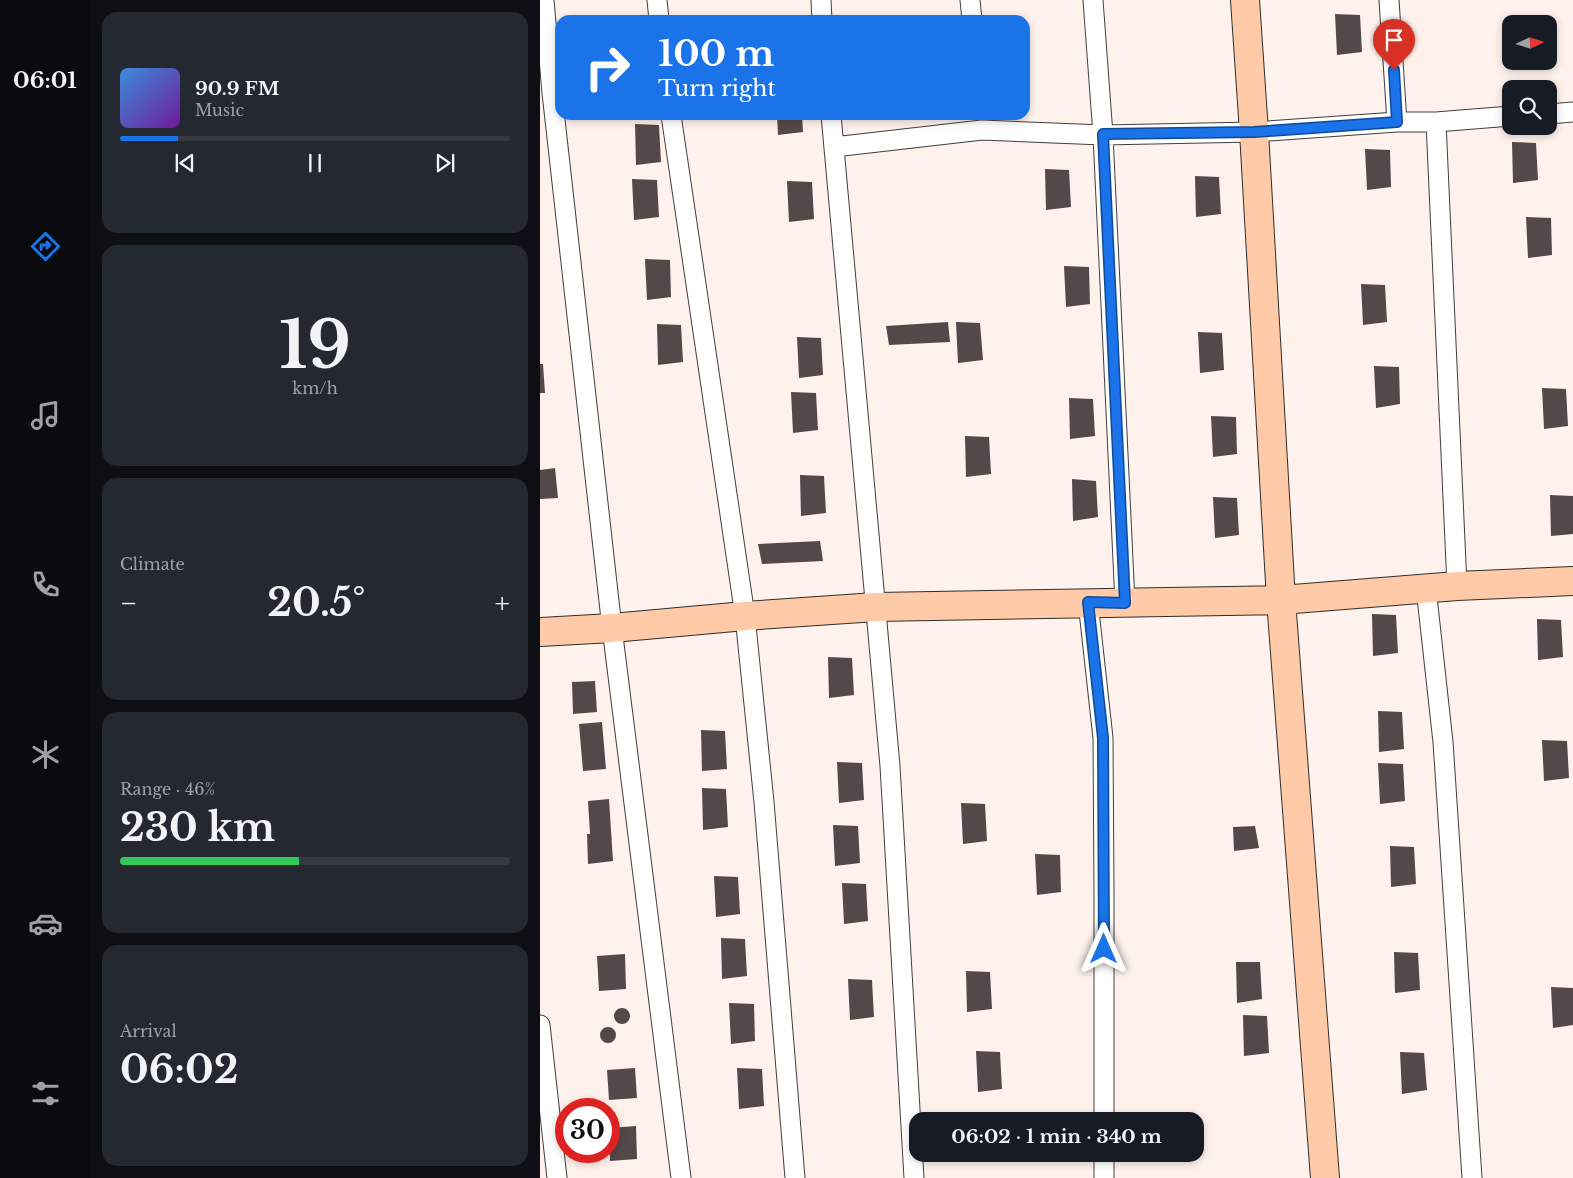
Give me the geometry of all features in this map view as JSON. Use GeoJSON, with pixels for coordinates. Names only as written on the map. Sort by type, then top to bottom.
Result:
{"type":"FeatureCollection","features":[{"type":"Feature","properties":{"kind":"street"},"geometry":{"type":"LineString","coordinates":[[544,0],[555,85]]}},
{"type":"Feature","properties":{"kind":"street"},"geometry":{"type":"LineString","coordinates":[[657,0],[658,15]]}},
{"type":"Feature","properties":{"kind":"street"},"geometry":{"type":"LineString","coordinates":[[821,0],[822,15]]}},
{"type":"Feature","properties":{"kind":"street"},"geometry":{"type":"LineString","coordinates":[[970,0],[972,15]]}},
{"type":"Feature","properties":{"kind":"street"},"geometry":{"type":"LineString","coordinates":[[1093,0],[1103,134],[1125,603]]}},
{"type":"Feature","properties":{"kind":"street"},"geometry":{"type":"LineString","coordinates":[[1244,0],[1254,132],[1281,600],[1325,1178]]}},
{"type":"Feature","properties":{"kind":"street"},"geometry":{"type":"LineString","coordinates":[[1389,0],[1397,122]]}},
{"type":"Feature","properties":{"kind":"street"},"geometry":{"type":"LineString","coordinates":[[1557,113],[1573,112]]}},
{"type":"Feature","properties":{"kind":"street"},"geometry":{"type":"LineString","coordinates":[[834,147],[981,122],[1103,134],[1254,132],[1502,117]]}},
{"type":"Feature","properties":{"kind":"street"},"geometry":{"type":"LineString","coordinates":[[559,120],[612,628],[681,1178]]}},
{"type":"Feature","properties":{"kind":"street"},"geometry":{"type":"LineString","coordinates":[[672,120],[745,616],[764,802],[795,1178]]}},
{"type":"Feature","properties":{"kind":"street"},"geometry":{"type":"LineString","coordinates":[[831,120],[890,766],[914,1178]]}},
{"type":"Feature","properties":{"kind":"street"},"geometry":{"type":"LineString","coordinates":[[1436,122],[1457,586]]}},
{"type":"Feature","properties":{"kind":"street"},"geometry":{"type":"LineString","coordinates":[[540,632],[876,607],[1281,600],[1426,588],[1573,581]]}},
{"type":"Feature","properties":{"kind":"street"},"geometry":{"type":"LineString","coordinates":[[1426,588],[1443,742],[1472,1178]]}},
{"type":"Feature","properties":{"kind":"street"},"geometry":{"type":"LineString","coordinates":[[1088,602],[1103,738],[1104,1112]]}},
{"type":"Feature","properties":{"kind":"street"},"geometry":{"type":"LineString","coordinates":[[540,1025],[557,1178]]}},
{"type":"Feature","properties":{"kind":"street"},"geometry":{"type":"LineString","coordinates":[[1104,1162],[1104,1178]]}},
{"type":"Feature","properties":{"kind":"building"},"geometry":{"type":"Polygon","coordinates":[[[1335,14],[1360,15],[1362,52],[1337,55],[1335,14]]]}},
{"type":"Feature","properties":{"kind":"building"},"geometry":{"type":"Polygon","coordinates":[[[777,120],[802,120],[803,132],[778,135],[777,120]]]}},
{"type":"Feature","properties":{"kind":"building"},"geometry":{"type":"Polygon","coordinates":[[[635,124],[659,125],[661,162],[636,165],[635,124]]]}},
{"type":"Feature","properties":{"kind":"building"},"geometry":{"type":"Polygon","coordinates":[[[1512,142],[1536,143],[1538,180],[1513,183],[1512,142]]]}},
{"type":"Feature","properties":{"kind":"building"},"geometry":{"type":"Polygon","coordinates":[[[1365,149],[1390,150],[1391,187],[1367,190],[1365,149]]]}},
{"type":"Feature","properties":{"kind":"building"},"geometry":{"type":"Polygon","coordinates":[[[1045,169],[1069,170],[1071,207],[1046,210],[1045,169]]]}},
{"type":"Feature","properties":{"kind":"building"},"geometry":{"type":"Polygon","coordinates":[[[1195,176],[1219,177],[1221,214],[1196,217],[1195,176]]]}},
{"type":"Feature","properties":{"kind":"building"},"geometry":{"type":"Polygon","coordinates":[[[632,179],[657,180],[659,217],[634,220],[632,179]]]}},
{"type":"Feature","properties":{"kind":"building"},"geometry":{"type":"Polygon","coordinates":[[[787,181],[812,182],[814,219],[789,222],[787,181]]]}},
{"type":"Feature","properties":{"kind":"building"},"geometry":{"type":"Polygon","coordinates":[[[1526,217],[1551,218],[1552,255],[1528,258],[1526,217]]]}},
{"type":"Feature","properties":{"kind":"building"},"geometry":{"type":"Polygon","coordinates":[[[645,259],[670,260],[671,297],[647,300],[645,259]]]}},
{"type":"Feature","properties":{"kind":"building"},"geometry":{"type":"Polygon","coordinates":[[[1064,266],[1089,267],[1090,304],[1066,307],[1064,266]]]}},
{"type":"Feature","properties":{"kind":"building"},"geometry":{"type":"Polygon","coordinates":[[[1361,284],[1385,285],[1387,322],[1363,325],[1361,284]]]}},
{"type":"Feature","properties":{"kind":"building"},"geometry":{"type":"Polygon","coordinates":[[[948,322],[950,342],[889,345],[886,326],[948,322]]]}},
{"type":"Feature","properties":{"kind":"building"},"geometry":{"type":"Polygon","coordinates":[[[956,322],[980,323],[983,360],[958,363],[956,322]]]}},
{"type":"Feature","properties":{"kind":"building"},"geometry":{"type":"Polygon","coordinates":[[[657,324],[681,325],[683,362],[658,365],[657,324]]]}},
{"type":"Feature","properties":{"kind":"building"},"geometry":{"type":"Polygon","coordinates":[[[1198,332],[1222,333],[1224,370],[1200,373],[1198,332]]]}},
{"type":"Feature","properties":{"kind":"building"},"geometry":{"type":"Polygon","coordinates":[[[797,337],[821,338],[823,375],[799,378],[797,337]]]}},
{"type":"Feature","properties":{"kind":"building"},"geometry":{"type":"Polygon","coordinates":[[[540,364],[543,364],[545,393],[540,393],[540,364]]]}},
{"type":"Feature","properties":{"kind":"building"},"geometry":{"type":"Polygon","coordinates":[[[1374,366],[1399,367],[1400,404],[1376,408],[1374,366]]]}},
{"type":"Feature","properties":{"kind":"building"},"geometry":{"type":"Polygon","coordinates":[[[1542,388],[1566,389],[1568,426],[1544,429],[1542,388]]]}},
{"type":"Feature","properties":{"kind":"building"},"geometry":{"type":"Polygon","coordinates":[[[791,392],[816,393],[818,430],[793,433],[791,392]]]}},
{"type":"Feature","properties":{"kind":"building"},"geometry":{"type":"Polygon","coordinates":[[[1069,398],[1093,399],[1095,436],[1070,439],[1069,398]]]}},
{"type":"Feature","properties":{"kind":"building"},"geometry":{"type":"Polygon","coordinates":[[[1211,416],[1236,417],[1237,454],[1213,457],[1211,416]]]}},
{"type":"Feature","properties":{"kind":"building"},"geometry":{"type":"Polygon","coordinates":[[[965,436],[989,437],[991,474],[966,477],[965,436]]]}},
{"type":"Feature","properties":{"kind":"building"},"geometry":{"type":"Polygon","coordinates":[[[555,468],[558,498],[540,499],[540,470],[555,468]]]}},
{"type":"Feature","properties":{"kind":"building"},"geometry":{"type":"Polygon","coordinates":[[[800,475],[824,476],[826,513],[801,516],[800,475]]]}},
{"type":"Feature","properties":{"kind":"building"},"geometry":{"type":"Polygon","coordinates":[[[1072,479],[1096,481],[1098,517],[1073,521],[1072,479]]]}},
{"type":"Feature","properties":{"kind":"building"},"geometry":{"type":"Polygon","coordinates":[[[1550,495],[1573,496],[1573,534],[1551,536],[1550,495]]]}},
{"type":"Feature","properties":{"kind":"building"},"geometry":{"type":"Polygon","coordinates":[[[1213,497],[1237,498],[1239,535],[1215,538],[1213,497]]]}},
{"type":"Feature","properties":{"kind":"building"},"geometry":{"type":"Polygon","coordinates":[[[820,541],[823,561],[762,564],[758,544],[820,541]]]}},
{"type":"Feature","properties":{"kind":"building"},"geometry":{"type":"Polygon","coordinates":[[[1372,614],[1396,615],[1398,653],[1373,656],[1372,614]]]}},
{"type":"Feature","properties":{"kind":"building"},"geometry":{"type":"Polygon","coordinates":[[[1537,619],[1561,620],[1563,657],[1538,660],[1537,619]]]}},
{"type":"Feature","properties":{"kind":"building"},"geometry":{"type":"Polygon","coordinates":[[[828,657],[852,658],[854,695],[829,698],[828,657]]]}},
{"type":"Feature","properties":{"kind":"building"},"geometry":{"type":"Polygon","coordinates":[[[595,681],[597,712],[573,714],[572,682],[595,681]]]}},
{"type":"Feature","properties":{"kind":"building"},"geometry":{"type":"Polygon","coordinates":[[[1378,711],[1402,712],[1404,749],[1379,752],[1378,711]]]}},
{"type":"Feature","properties":{"kind":"building"},"geometry":{"type":"Polygon","coordinates":[[[602,722],[606,769],[583,771],[579,724],[602,722]]]}},
{"type":"Feature","properties":{"kind":"building"},"geometry":{"type":"Polygon","coordinates":[[[701,730],[725,731],[727,769],[702,771],[701,730]]]}},
{"type":"Feature","properties":{"kind":"building"},"geometry":{"type":"Polygon","coordinates":[[[1542,740],[1567,741],[1569,778],[1544,781],[1542,740]]]}},
{"type":"Feature","properties":{"kind":"building"},"geometry":{"type":"Polygon","coordinates":[[[837,762],[862,763],[864,800],[839,803],[837,762]]]}},
{"type":"Feature","properties":{"kind":"building"},"geometry":{"type":"Polygon","coordinates":[[[1378,763],[1403,764],[1405,801],[1380,804],[1378,763]]]}},
{"type":"Feature","properties":{"kind":"building"},"geometry":{"type":"Polygon","coordinates":[[[702,788],[726,789],[728,827],[703,830],[702,788]]]}},
{"type":"Feature","properties":{"kind":"building"},"geometry":{"type":"Polygon","coordinates":[[[609,799],[613,861],[588,864],[587,834],[590,834],[588,801],[609,799]]]}},
{"type":"Feature","properties":{"kind":"building"},"geometry":{"type":"Polygon","coordinates":[[[961,803],[985,804],[987,841],[963,844],[961,803]]]}},
{"type":"Feature","properties":{"kind":"building"},"geometry":{"type":"Polygon","coordinates":[[[833,825],[858,826],[860,863],[835,866],[833,825]]]}},
{"type":"Feature","properties":{"kind":"building"},"geometry":{"type":"Polygon","coordinates":[[[1255,826],[1259,848],[1234,851],[1233,827],[1255,826]]]}},
{"type":"Feature","properties":{"kind":"building"},"geometry":{"type":"Polygon","coordinates":[[[1390,846],[1414,847],[1416,884],[1391,887],[1390,846]]]}},
{"type":"Feature","properties":{"kind":"building"},"geometry":{"type":"Polygon","coordinates":[[[1035,854],[1060,855],[1061,892],[1037,895],[1035,854]]]}},
{"type":"Feature","properties":{"kind":"building"},"geometry":{"type":"Polygon","coordinates":[[[714,876],[738,877],[740,914],[716,917],[714,876]]]}},
{"type":"Feature","properties":{"kind":"building"},"geometry":{"type":"Polygon","coordinates":[[[842,883],[866,884],[868,921],[844,924],[842,883]]]}},
{"type":"Feature","properties":{"kind":"building"},"geometry":{"type":"Polygon","coordinates":[[[721,938],[745,939],[747,976],[722,979],[721,938]]]}},
{"type":"Feature","properties":{"kind":"building"},"geometry":{"type":"Polygon","coordinates":[[[1394,952],[1418,953],[1420,990],[1395,993],[1394,952]]]}},
{"type":"Feature","properties":{"kind":"building"},"geometry":{"type":"Polygon","coordinates":[[[625,954],[626,989],[599,991],[597,956],[625,954]]]}},
{"type":"Feature","properties":{"kind":"building"},"geometry":{"type":"Polygon","coordinates":[[[1236,962],[1260,962],[1262,999],[1237,1003],[1236,962]]]}},
{"type":"Feature","properties":{"kind":"building"},"geometry":{"type":"Polygon","coordinates":[[[966,971],[990,972],[992,1009],[967,1012],[966,971]]]}},
{"type":"Feature","properties":{"kind":"building"},"geometry":{"type":"Polygon","coordinates":[[[848,979],[872,980],[874,1017],[850,1020],[848,979]]]}},
{"type":"Feature","properties":{"kind":"building"},"geometry":{"type":"Polygon","coordinates":[[[1551,987],[1573,988],[1573,1025],[1553,1028],[1551,987]]]}},
{"type":"Feature","properties":{"kind":"building"},"geometry":{"type":"Polygon","coordinates":[[[729,1003],[754,1004],[755,1041],[731,1044],[729,1003]]]}},
{"type":"Feature","properties":{"kind":"building"},"geometry":{"type":"Polygon","coordinates":[[[619,1008],[625,1008],[630,1013],[628,1022],[619,1024],[614,1019],[614,1013],[619,1008]]]}},
{"type":"Feature","properties":{"kind":"building"},"geometry":{"type":"Polygon","coordinates":[[[1243,1015],[1267,1016],[1269,1053],[1244,1056],[1243,1015]]]}},
{"type":"Feature","properties":{"kind":"building"},"geometry":{"type":"Polygon","coordinates":[[[605,1027],[611,1027],[616,1032],[614,1041],[605,1043],[600,1038],[600,1032],[605,1027]]]}},
{"type":"Feature","properties":{"kind":"building"},"geometry":{"type":"Polygon","coordinates":[[[976,1051],[1000,1052],[1002,1089],[978,1092],[976,1051]]]}},
{"type":"Feature","properties":{"kind":"building"},"geometry":{"type":"Polygon","coordinates":[[[1400,1052],[1424,1053],[1427,1090],[1402,1094],[1400,1052]]]}},
{"type":"Feature","properties":{"kind":"building"},"geometry":{"type":"Polygon","coordinates":[[[635,1068],[637,1098],[609,1098],[607,1070],[635,1068]]]}},
{"type":"Feature","properties":{"kind":"building"},"geometry":{"type":"Polygon","coordinates":[[[737,1068],[762,1069],[764,1106],[739,1109],[737,1068]]]}},
{"type":"Feature","properties":{"kind":"building"},"geometry":{"type":"Polygon","coordinates":[[[636,1126],[637,1159],[620,1160],[620,1127],[636,1126]]]}},
{"type":"Feature","properties":{"kind":"route"},"geometry":{"type":"LineString","coordinates":[[1104,949],[1103,738],[1088,602],[1125,603],[1103,134],[1254,132],[1397,122],[1394,70]]}}]}
